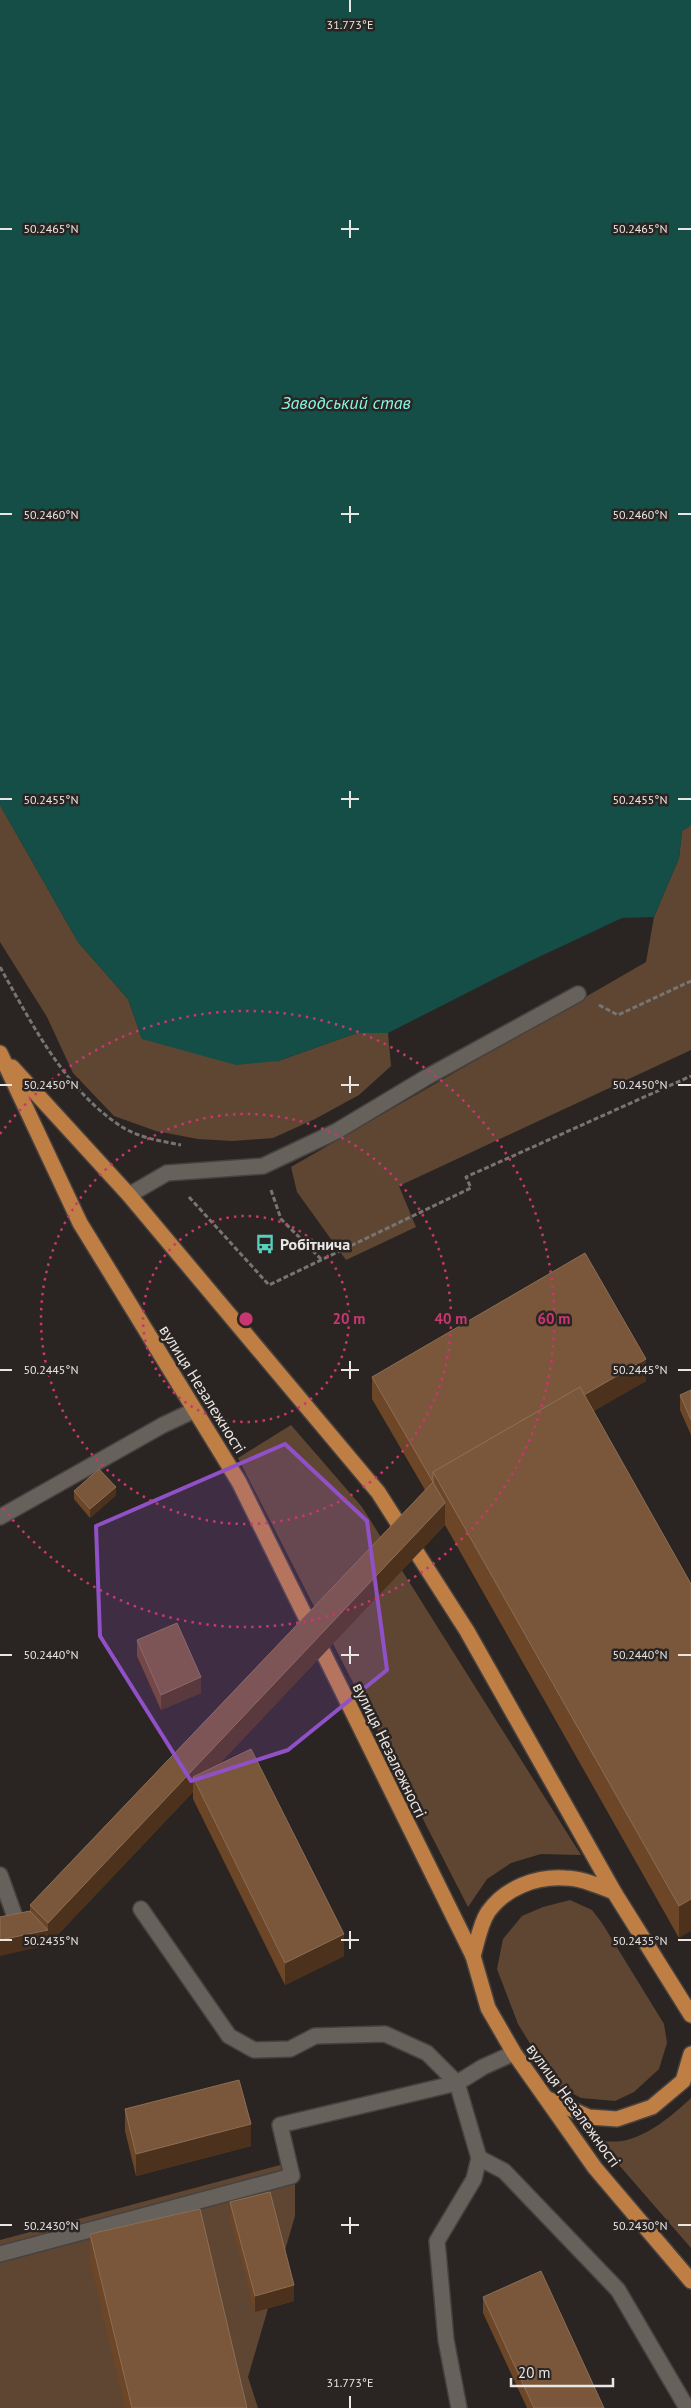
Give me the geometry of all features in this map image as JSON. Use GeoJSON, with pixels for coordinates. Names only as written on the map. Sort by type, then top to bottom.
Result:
{"type":"FeatureCollection","features":[{"type":"Feature","properties":{"kind":"main road","name":"вулиця Незалежності"},"geometry":{"type":"LineString","coordinates":[[0,1054],[129,1195],[378,1492],[467,1631],[614,1892],[691,2015]]}},
{"type":"Feature","properties":{"kind":"main road","name":"вулиця Незалежності"},"geometry":{"type":"LineString","coordinates":[[0,1054],[80,1223],[239,1482],[473,1956],[488,2008],[514,2053],[595,2168],[691,2281]]}},
{"type":"Feature","properties":{"kind":"main road"},"geometry":{"type":"LineString","coordinates":[[473,1956],[487,1913],[505,1893],[536,1880],[566,1878],[588,1882],[614,1892]]}},
{"type":"Feature","properties":{"kind":"main road"},"geometry":{"type":"LineString","coordinates":[[545,2098],[589,2117],[617,2119],[652,2107],[683,2080],[691,2054]]}},
{"type":"Feature","properties":{"kind":"lane"},"geometry":{"type":"LineString","coordinates":[[129,1195],[167,1173],[263,1166],[337,1131],[427,1077],[578,994]]}},
{"type":"Feature","properties":{"kind":"lane"},"geometry":{"type":"LineString","coordinates":[[0,1517],[163,1425],[195,1410]]}},
{"type":"Feature","properties":{"kind":"lane"},"geometry":{"type":"LineString","coordinates":[[0,1875],[14,1914]]}},
{"type":"Feature","properties":{"kind":"lane"},"geometry":{"type":"LineString","coordinates":[[141,1909],[229,2036],[254,2050],[290,2049],[315,2036],[385,2034],[427,2053],[457,2083],[479,2158],[474,2179],[437,2241],[446,2340],[459,2408]]}},
{"type":"Feature","properties":{"kind":"lane"},"geometry":{"type":"LineString","coordinates":[[0,2254],[292,2176],[280,2125],[457,2083],[483,2067],[514,2053]]}},
{"type":"Feature","properties":{"kind":"lane"},"geometry":{"type":"LineString","coordinates":[[479,2158],[504,2171],[618,2290],[687,2408]]}},
{"type":"Feature","properties":{"kind":"path"},"geometry":{"type":"LineString","coordinates":[[0,967],[35,1029],[68,1077],[93,1102],[123,1127],[151,1139],[189,1146]]}},
{"type":"Feature","properties":{"kind":"path"},"geometry":{"type":"LineString","coordinates":[[578,994],[618,1015],[691,981]]}},
{"type":"Feature","properties":{"kind":"path"},"geometry":{"type":"LineString","coordinates":[[167,1173],[269,1285],[471,1188],[466,1177],[691,1076]]}},
{"type":"Feature","properties":{"kind":"path"},"geometry":{"type":"LineString","coordinates":[[263,1166],[281,1219],[320,1259]]}},
{"type":"Feature","properties":{"kind":"highlighted area"},"geometry":{"type":"Polygon","coordinates":[[[285,1444],[367,1521],[387,1670],[288,1750],[191,1781],[100,1636],[96,1526],[285,1444]]]}},
{"type":"Feature","properties":{"kind":"shaded area"},"geometry":{"type":"Polygon","coordinates":[[[0,805],[78,942],[128,999],[142,1039],[278,1061],[357,1033],[388,1033],[391,1066],[359,1095],[315,1119],[273,1138],[232,1141],[198,1139],[156,1131],[114,1116],[73,1073],[47,1017],[0,942],[0,805]]]}},
{"type":"Feature","properties":{"kind":"shaded area"},"geometry":{"type":"Polygon","coordinates":[[[691,825],[691,1050],[399,1186],[416,1227],[346,1260],[297,1192],[291,1167],[646,962],[654,917],[679,858],[682,831],[691,825]]]}},
{"type":"Feature","properties":{"kind":"shaded area"},"geometry":{"type":"Polygon","coordinates":[[[291,1425],[362,1507],[581,1855],[541,1854],[511,1863],[487,1879],[468,1907],[238,1458],[291,1425]]]}},
{"type":"Feature","properties":{"kind":"shaded area"},"geometry":{"type":"Polygon","coordinates":[[[570,1900],[592,1910],[602,1923],[664,2024],[667,2043],[659,2069],[634,2092],[615,2101],[581,2098],[555,2084],[518,2024],[497,1969],[503,1939],[522,1916],[543,1907],[570,1900]]]}},
{"type":"Feature","properties":{"kind":"shaded area"},"geometry":{"type":"Polygon","coordinates":[[[691,2098],[691,2248],[599,2142],[622,2141],[641,2135],[668,2118],[691,2098]]]}},
{"type":"Feature","properties":{"kind":"shaded area"},"geometry":{"type":"Polygon","coordinates":[[[295,2161],[295,2216],[248,2377],[258,2408],[0,2408],[0,2240],[295,2161]]]}},
{"type":"Feature","properties":{"kind":"water","name":"Заводський став"},"geometry":{"type":"Polygon","coordinates":[[[0,0],[691,0],[691,825],[682,831],[679,858],[654,917],[622,918],[526,963],[388,1033],[357,1033],[278,1061],[236,1065],[142,1039],[128,999],[78,942],[0,805],[0,0]]]}},
{"type":"Feature","properties":{"kind":"building"},"geometry":{"type":"Polygon","coordinates":[[[585,1253],[646,1359],[584,1395],[580,1387],[433,1472],[433,1482],[372,1377],[585,1253]]]}},
{"type":"Feature","properties":{"kind":"building"},"geometry":{"type":"Polygon","coordinates":[[[580,1387],[691,1584],[691,1899],[679,1906],[433,1472],[580,1387]]]}},
{"type":"Feature","properties":{"kind":"building"},"geometry":{"type":"Polygon","coordinates":[[[691,1390],[691,1420],[680,1395],[691,1390]]]}},
{"type":"Feature","properties":{"kind":"building"},"geometry":{"type":"Polygon","coordinates":[[[99,1469],[116,1487],[90,1509],[74,1491],[99,1469]]]}},
{"type":"Feature","properties":{"kind":"building"},"geometry":{"type":"Polygon","coordinates":[[[433,1482],[445,1503],[48,1923],[30,1905],[433,1482]]]}},
{"type":"Feature","properties":{"kind":"building"},"geometry":{"type":"Polygon","coordinates":[[[177,1623],[201,1677],[161,1695],[137,1640],[177,1623]]]}},
{"type":"Feature","properties":{"kind":"building"},"geometry":{"type":"Polygon","coordinates":[[[251,1749],[344,1934],[285,1963],[193,1777],[251,1749]]]}},
{"type":"Feature","properties":{"kind":"building"},"geometry":{"type":"Polygon","coordinates":[[[30,1911],[48,1930],[0,1940],[0,1917],[30,1911]]]}},
{"type":"Feature","properties":{"kind":"building"},"geometry":{"type":"Polygon","coordinates":[[[239,2080],[251,2124],[136,2154],[125,2109],[239,2080]]]}},
{"type":"Feature","properties":{"kind":"building"},"geometry":{"type":"Polygon","coordinates":[[[270,2192],[294,2285],[255,2296],[230,2202],[270,2192]]]}},
{"type":"Feature","properties":{"kind":"building"},"geometry":{"type":"Polygon","coordinates":[[[200,2209],[247,2408],[132,2408],[90,2234],[200,2209]]]}},
{"type":"Feature","properties":{"kind":"building"},"geometry":{"type":"Polygon","coordinates":[[[541,2271],[604,2408],[534,2408],[483,2297],[541,2271]]]}},
{"type":"Feature","properties":{"kind":"place","name":"Робітнича"},"geometry":{"type":"Point","coordinates":[265,1244]}}]}
